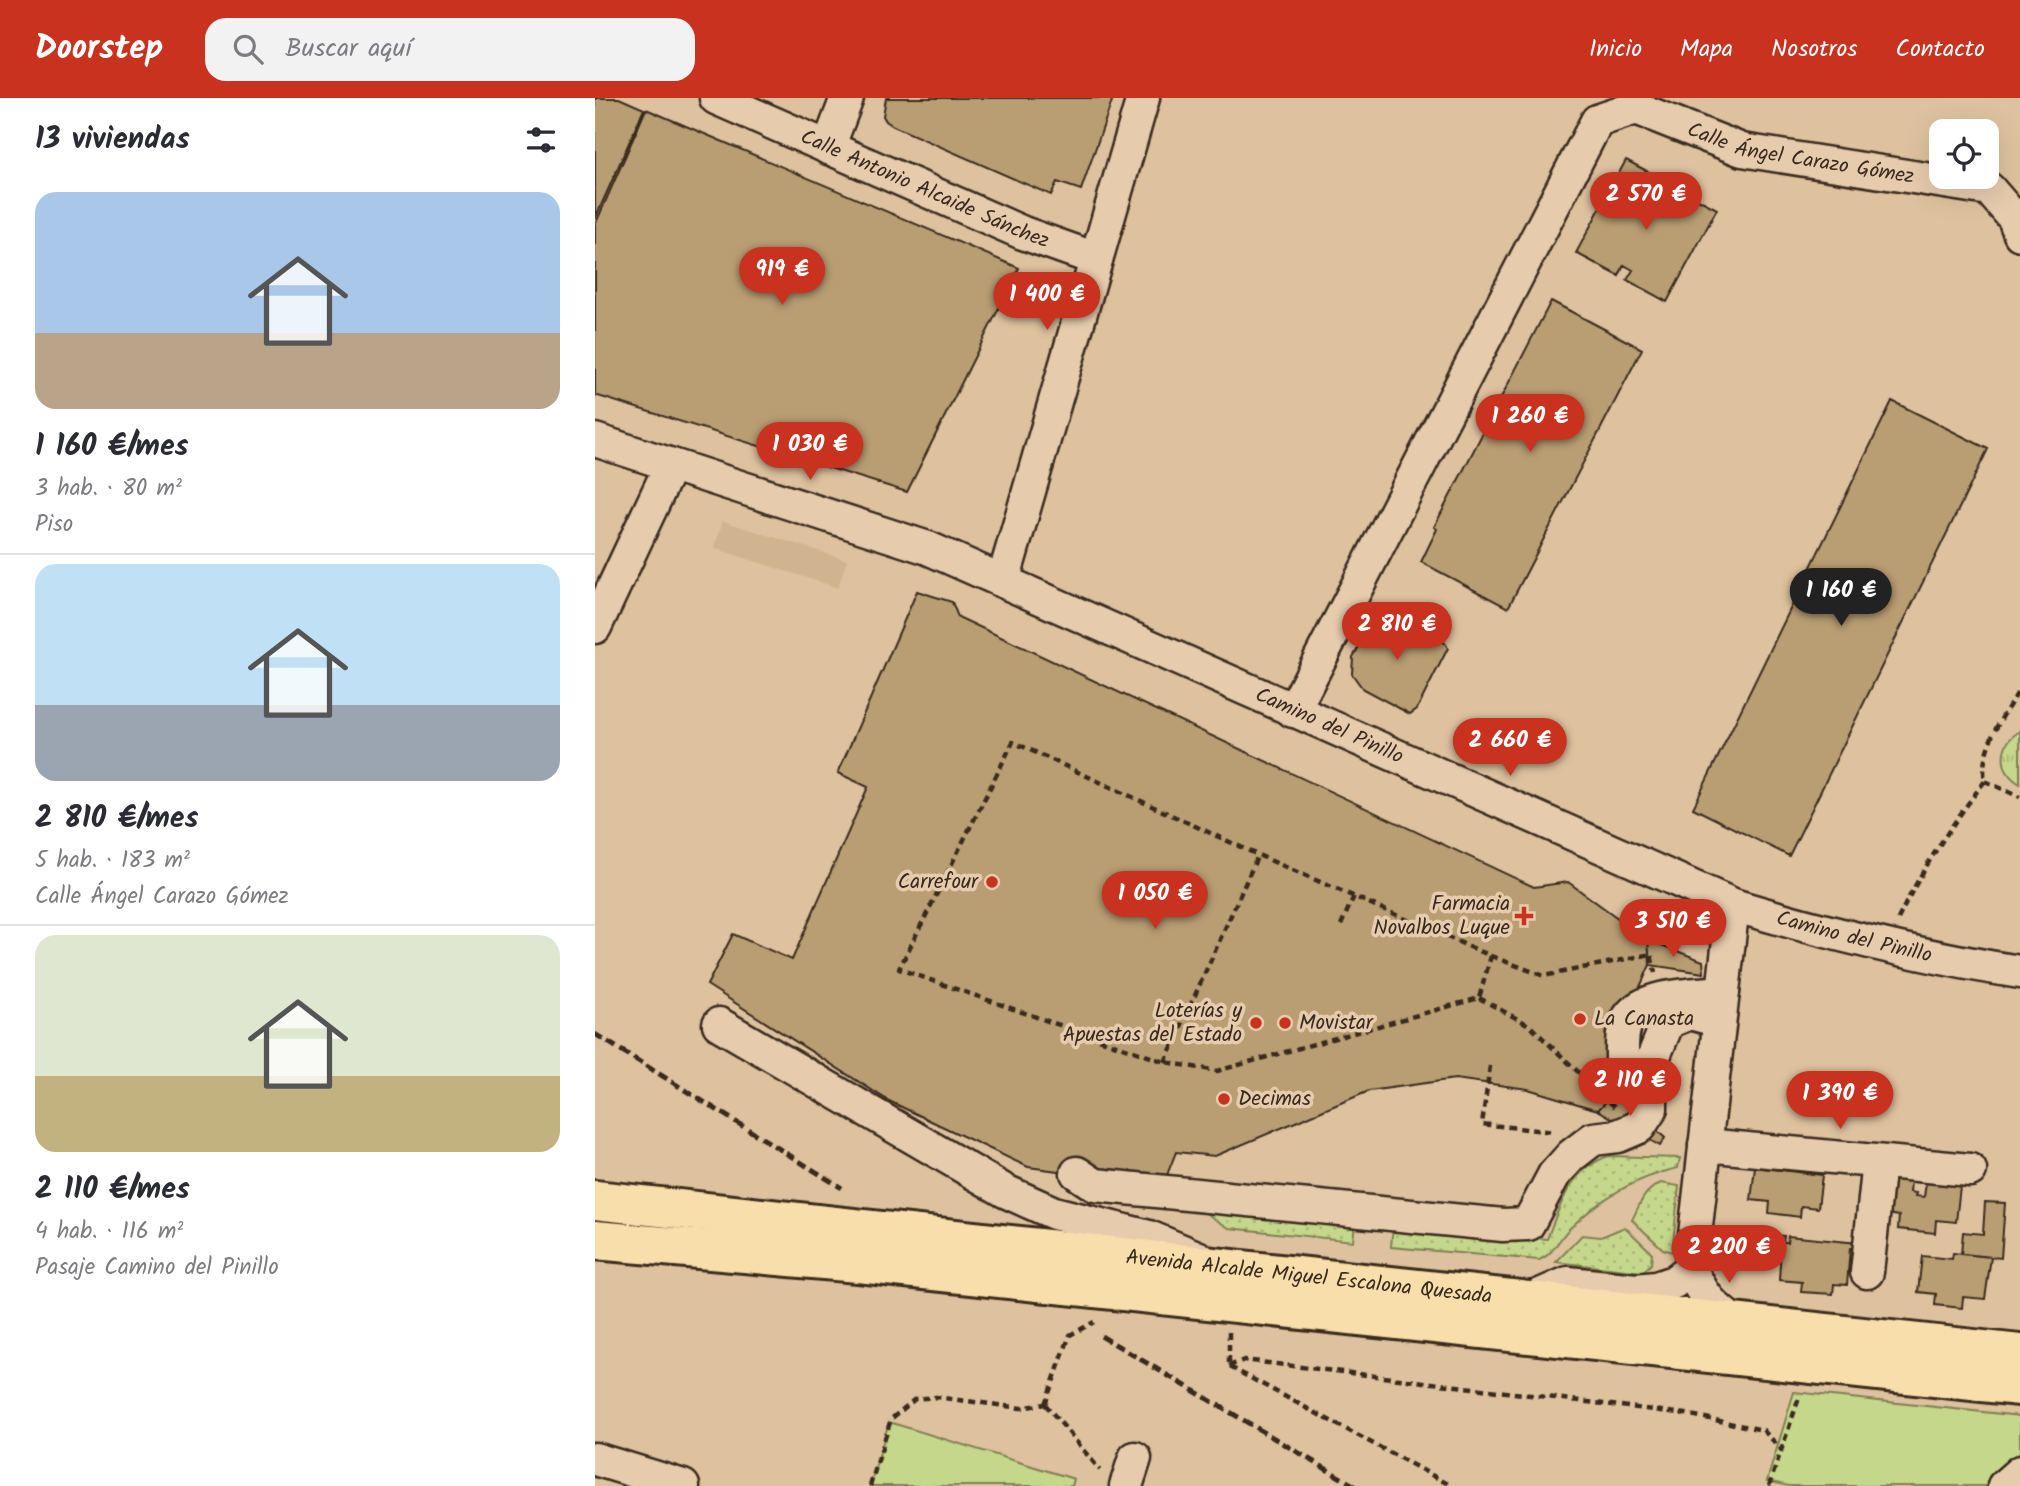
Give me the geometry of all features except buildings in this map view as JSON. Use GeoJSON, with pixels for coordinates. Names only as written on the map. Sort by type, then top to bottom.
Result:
{"type":"FeatureCollection","features":[{"type":"Feature","properties":{"kind":"main road","name":"Avenida Alcalde Miguel Escalona Quesada"},"geometry":{"type":"LineString","coordinates":[[595,1200],[2020,1354]]}},
{"type":"Feature","properties":{"kind":"main road","name":"Avenida Alcalde Miguel Escalona Quesada"},"geometry":{"type":"LineString","coordinates":[[595,1240],[858,1264],[2020,1387]]}},
{"type":"Feature","properties":{"kind":"street","name":"Calle Antonio Alcaide Sánchez"},"geometry":{"type":"LineString","coordinates":[[716,98],[1023,233],[1096,259]]}},
{"type":"Feature","properties":{"kind":"street"},"geometry":{"type":"LineString","coordinates":[[828,148],[847,98]]}},
{"type":"Feature","properties":{"kind":"street"},"geometry":{"type":"LineString","coordinates":[[1003,581],[1143,98]]}},
{"type":"Feature","properties":{"kind":"street","name":"Calle Ángel Carazo Gómez"},"geometry":{"type":"LineString","coordinates":[[1293,711],[1597,121],[1636,108],[1742,150],[1989,189],[2014,218],[2020,234]]}},
{"type":"Feature","properties":{"kind":"street","name":"Camino del Pinillo"},"geometry":{"type":"LineString","coordinates":[[595,440],[928,548],[1733,905],[1803,926],[1886,946],[1961,963],[2020,972]]}},
{"type":"Feature","properties":{"kind":"street"},"geometry":{"type":"LineString","coordinates":[[598,615],[671,465]]}},
{"type":"Feature","properties":{"kind":"street"},"geometry":{"type":"LineString","coordinates":[[1733,905],[1691,1269],[1702,1294],[1717,1310],[1738,1325]]}},
{"type":"Feature","properties":{"kind":"street"},"geometry":{"type":"LineString","coordinates":[[1077,1173],[1095,1185],[1503,1225],[1528,1224],[1553,1175],[1571,1156],[1593,1139],[1618,1136],[1639,1127],[1651,1110],[1651,1095],[1639,1072],[1622,1060],[1622,1036],[1629,1017],[1657,999],[1721,1007]]}},
{"type":"Feature","properties":{"kind":"street"},"geometry":{"type":"LineString","coordinates":[[719,1024],[1005,1191],[1054,1213],[1149,1237],[1223,1268]]}},
{"type":"Feature","properties":{"kind":"street"},"geometry":{"type":"LineString","coordinates":[[1705,1145],[1970,1170]]}},
{"type":"Feature","properties":{"kind":"street"},"geometry":{"type":"LineString","coordinates":[[1867,1272],[1879,1161]]}},
{"type":"Feature","properties":{"kind":"street"},"geometry":{"type":"LineString","coordinates":[[1527,1301],[1567,1283],[1636,1290],[1656,1288],[1674,1282],[1691,1269]]}},
{"type":"Feature","properties":{"kind":"street"},"geometry":{"type":"LineString","coordinates":[[595,1459],[683,1486]]}},
{"type":"Feature","properties":{"kind":"street"},"geometry":{"type":"LineString","coordinates":[[2004,1486],[2020,1472]]}},
{"type":"Feature","properties":{"kind":"path"},"geometry":{"type":"LineString","coordinates":[[1886,946],[1917,878],[1948,828],[1985,781],[1983,769],[1993,733],[2020,689]]}},
{"type":"Feature","properties":{"kind":"path"},"geometry":{"type":"LineString","coordinates":[[1611,1117],[1618,1110],[1529,1025],[1479,998],[1217,1071],[1165,1062],[899,969],[1013,742],[1258,855],[1491,956],[1544,976],[1651,954],[1656,977]]}},
{"type":"Feature","properties":{"kind":"path"},"geometry":{"type":"LineString","coordinates":[[1985,781],[2020,797]]}},
{"type":"Feature","properties":{"kind":"path"},"geometry":{"type":"LineString","coordinates":[[1165,1062],[1258,855]]}},
{"type":"Feature","properties":{"kind":"path"},"geometry":{"type":"LineString","coordinates":[[1341,925],[1354,896]]}},
{"type":"Feature","properties":{"kind":"path"},"geometry":{"type":"LineString","coordinates":[[1479,998],[1491,956]]}},
{"type":"Feature","properties":{"kind":"path"},"geometry":{"type":"LineString","coordinates":[[1490,1066],[1482,1124],[1567,1133]]}},
{"type":"Feature","properties":{"kind":"path"},"geometry":{"type":"LineString","coordinates":[[1045,1404],[1070,1335]]}},
{"type":"Feature","properties":{"kind":"path"},"geometry":{"type":"LineString","coordinates":[[1452,1486],[1229,1366],[1244,1360],[1686,1414],[1763,1430],[1781,1449]]}},
{"type":"Feature","properties":{"kind":"path"},"geometry":{"type":"LineString","coordinates":[[1769,1486],[1811,1364]]}},
{"type":"Feature","properties":{"kind":"path"},"geometry":{"type":"LineString","coordinates":[[870,1486],[891,1419],[915,1399],[936,1396],[1021,1408],[1045,1404]]}},
{"type":"Feature","properties":{"kind":"path"},"geometry":{"type":"LineString","coordinates":[[1045,1404],[1067,1434],[1121,1472]]}},
{"type":"Feature","properties":{"kind":"shaded area"},"geometry":{"type":"Polygon","coordinates":[[[723,521],[847,560],[838,588],[714,548],[723,521]]]}},
{"type":"Feature","properties":{"kind":"green space"},"geometry":{"type":"Polygon","coordinates":[[[2020,731],[2020,784],[2008,772],[2003,758],[2008,743],[2020,731]]]}},
{"type":"Feature","properties":{"kind":"green space"},"geometry":{"type":"Polygon","coordinates":[[[1608,1156],[1680,1158],[1678,1168],[1647,1177],[1593,1208],[1569,1229],[1548,1255],[1539,1260],[1391,1247],[1393,1225],[1547,1239],[1562,1201],[1575,1179],[1595,1162],[1608,1156]]]}},
{"type":"Feature","properties":{"kind":"green space"},"geometry":{"type":"Polygon","coordinates":[[[1661,1183],[1679,1186],[1672,1252],[1663,1249],[1632,1220],[1646,1194],[1661,1183]]]}},
{"type":"Feature","properties":{"kind":"green space"},"geometry":{"type":"Polygon","coordinates":[[[1193,1205],[1355,1222],[1353,1241],[1229,1228],[1193,1205]]]}},
{"type":"Feature","properties":{"kind":"green space"},"geometry":{"type":"Polygon","coordinates":[[[1625,1227],[1652,1253],[1651,1264],[1643,1272],[1556,1262],[1582,1235],[1601,1237],[1625,1227]]]}},
{"type":"Feature","properties":{"kind":"green space"},"geometry":{"type":"Polygon","coordinates":[[[1794,1392],[2020,1416],[2020,1459],[1991,1486],[1789,1486],[1767,1481],[1794,1392]]]}},
{"type":"Feature","properties":{"kind":"green space"},"geometry":{"type":"Polygon","coordinates":[[[889,1422],[1074,1479],[1072,1486],[870,1486],[889,1422]]]}},
{"type":"Feature","properties":{"kind":"railway"},"geometry":{"type":"LineString","coordinates":[[595,1034],[842,1188]]}},
{"type":"Feature","properties":{"kind":"railway"},"geometry":{"type":"LineString","coordinates":[[1101,1336],[1355,1486]]}},
{"type":"Feature","properties":{"kind":"place","name":"Carrefour"},"geometry":{"type":"Point","coordinates":[992,882]}},
{"type":"Feature","properties":{"kind":"place","name":"Farmacia Novalbos Luque"},"geometry":{"type":"Point","coordinates":[1524,916]}},
{"type":"Feature","properties":{"kind":"place","name":"La Canasta"},"geometry":{"type":"Point","coordinates":[1580,1019]}},
{"type":"Feature","properties":{"kind":"place","name":"Loterías y Apuestas del Estado"},"geometry":{"type":"Point","coordinates":[1256,1023]}},
{"type":"Feature","properties":{"kind":"place","name":"Movistar"},"geometry":{"type":"Point","coordinates":[1285,1023]}},
{"type":"Feature","properties":{"kind":"place","name":"Decimas"},"geometry":{"type":"Point","coordinates":[1224,1099]}}]}
